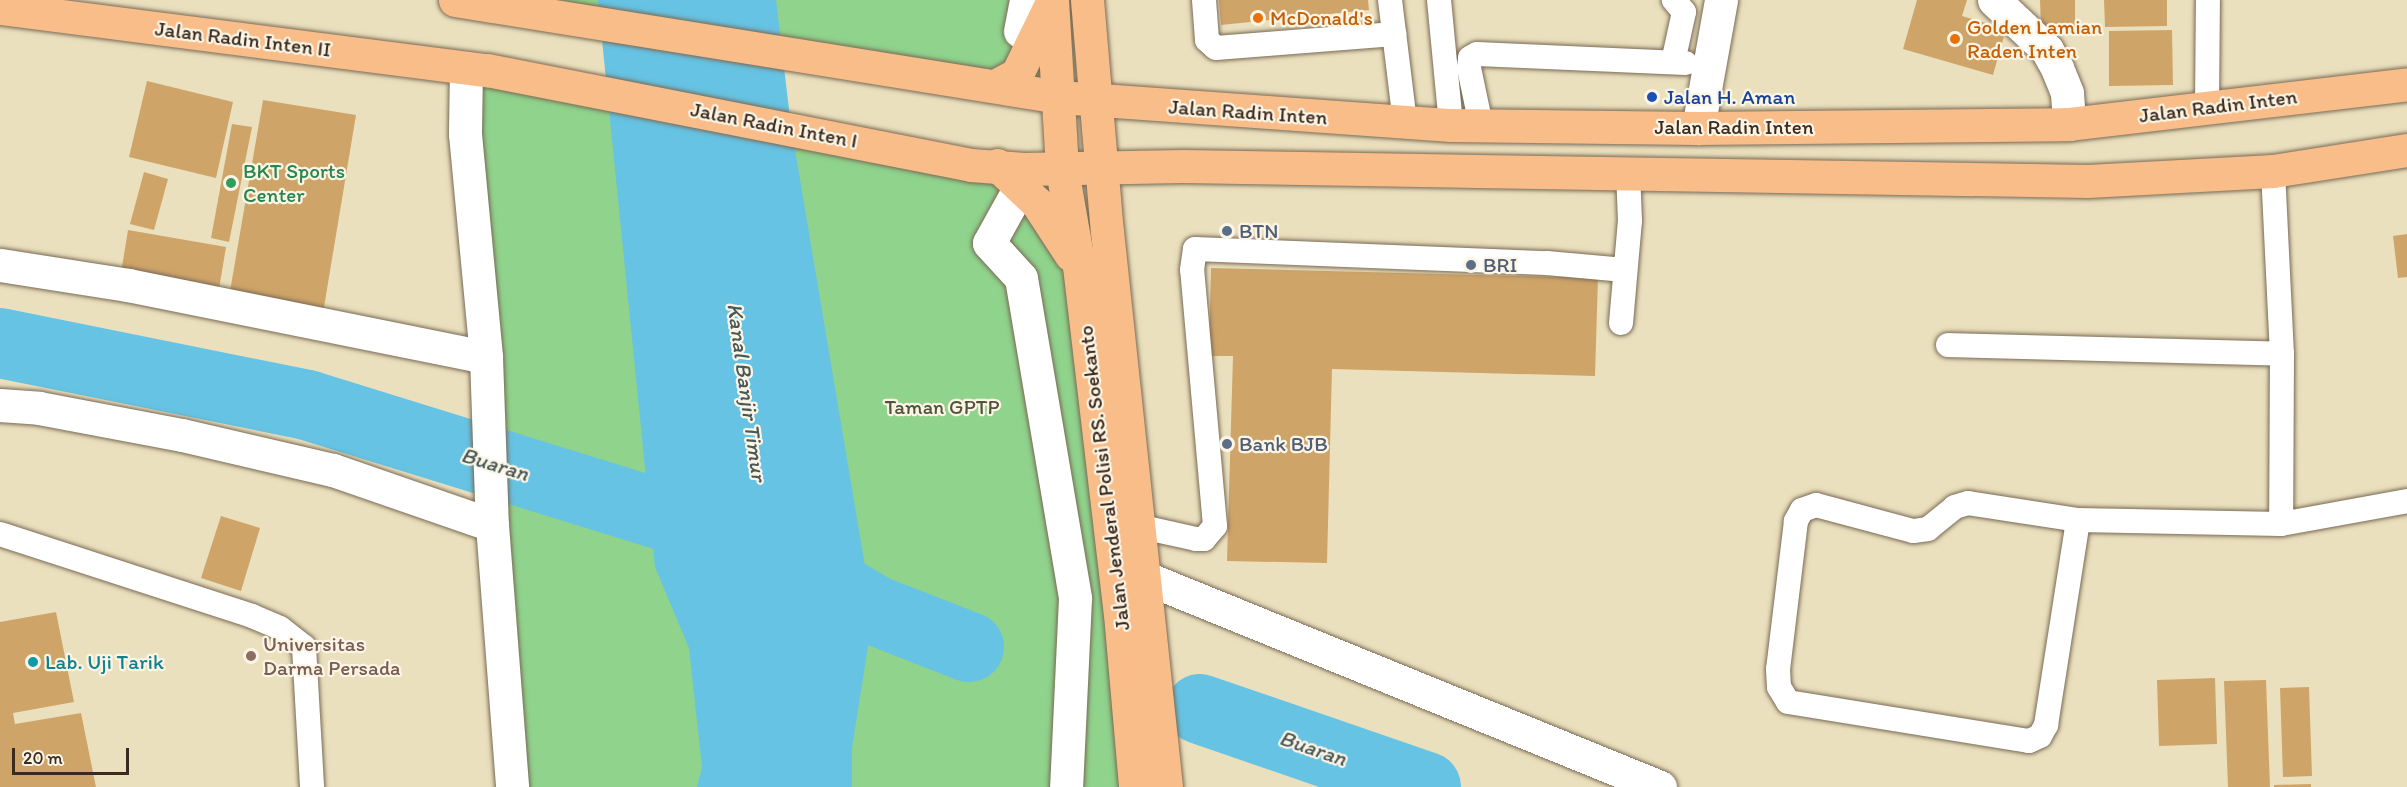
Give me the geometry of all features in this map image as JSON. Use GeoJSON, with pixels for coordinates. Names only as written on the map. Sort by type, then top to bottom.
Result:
{"type":"FeatureCollection","features":[{"type":"Feature","properties":{"kind":"main road"},"geometry":{"type":"LineString","coordinates":[[455,0],[905,69],[1059,97]]}},
{"type":"Feature","properties":{"kind":"main road","name":"Jalan Jenderal Polisi RS. Soekanto"},"geometry":{"type":"LineString","coordinates":[[1087,0],[1146,578],[1135,615],[1134,787]]}},
{"type":"Feature","properties":{"kind":"main road","name":"Jalan Radin Inten II"},"geometry":{"type":"LineString","coordinates":[[0,8],[476,69]]}},
{"type":"Feature","properties":{"kind":"main road"},"geometry":{"type":"LineString","coordinates":[[997,85],[1017,74],[1037,8]]}},
{"type":"Feature","properties":{"kind":"main road","name":"Jalan Jenderal Polisi RS. Soekanto"},"geometry":{"type":"LineString","coordinates":[[1037,8],[1059,97],[1062,170],[1135,615],[1167,787]]}},
{"type":"Feature","properties":{"kind":"main road","name":"Jalan Radin Inten I"},"geometry":{"type":"LineString","coordinates":[[476,69],[911,151],[1008,176],[1062,170]]}},
{"type":"Feature","properties":{"kind":"main road","name":"Jalan Radin Inten"},"geometry":{"type":"LineString","coordinates":[[1059,97],[1405,123],[1698,128],[2069,124],[2407,84]]}},
{"type":"Feature","properties":{"kind":"main road"},"geometry":{"type":"LineString","coordinates":[[1062,170],[1183,166],[1433,172],[1628,171],[2088,181],[2273,171],[2407,150]]}},
{"type":"Feature","properties":{"kind":"main road"},"geometry":{"type":"LineString","coordinates":[[1008,176],[1037,203],[1079,266]]}},
{"type":"Feature","properties":{"kind":"street"},"geometry":{"type":"LineString","coordinates":[[1698,128],[1721,0]]}},
{"type":"Feature","properties":{"kind":"street"},"geometry":{"type":"LineString","coordinates":[[1994,0],[2046,50],[2058,68],[2067,93],[2069,124]]}},
{"type":"Feature","properties":{"kind":"street"},"geometry":{"type":"LineString","coordinates":[[476,69],[465,134],[486,357],[492,525],[512,787]]}},
{"type":"Feature","properties":{"kind":"street"},"geometry":{"type":"LineString","coordinates":[[1008,176],[989,243],[1021,278],[1075,598],[1066,787]]}},
{"type":"Feature","properties":{"kind":"street"},"geometry":{"type":"LineString","coordinates":[[0,265],[128,285],[486,357]]}},
{"type":"Feature","properties":{"kind":"street"},"geometry":{"type":"LineString","coordinates":[[0,405],[182,435],[333,470],[492,525]]}},
{"type":"Feature","properties":{"kind":"street"},"geometry":{"type":"LineString","coordinates":[[1146,578],[1660,787]]}},
{"type":"Feature","properties":{"kind":"lane"},"geometry":{"type":"LineString","coordinates":[[1204,0],[1207,40],[1216,48],[1394,34]]}},
{"type":"Feature","properties":{"kind":"lane"},"geometry":{"type":"LineString","coordinates":[[1390,0],[1405,123]]}},
{"type":"Feature","properties":{"kind":"lane"},"geometry":{"type":"LineString","coordinates":[[1439,0],[1466,125]]}},
{"type":"Feature","properties":{"kind":"lane"},"geometry":{"type":"LineString","coordinates":[[1466,125],[1470,58],[1477,54],[1680,63],[1684,12],[1674,0]]}},
{"type":"Feature","properties":{"kind":"lane"},"geometry":{"type":"LineString","coordinates":[[2207,106],[2208,0]]}},
{"type":"Feature","properties":{"kind":"lane"},"geometry":{"type":"LineString","coordinates":[[1621,323],[1630,221],[1628,171]]}},
{"type":"Feature","properties":{"kind":"lane"},"geometry":{"type":"LineString","coordinates":[[2273,171],[2282,354],[2281,524]]}},
{"type":"Feature","properties":{"kind":"lane"},"geometry":{"type":"LineString","coordinates":[[1142,527],[1204,539],[1215,526],[1192,270],[1195,249],[1547,263],[1625,270]]}},
{"type":"Feature","properties":{"kind":"lane"},"geometry":{"type":"LineString","coordinates":[[1948,345],[2282,354]]}},
{"type":"Feature","properties":{"kind":"lane"},"geometry":{"type":"LineString","coordinates":[[2078,520],[2059,652],[2046,725],[2040,735],[2029,741],[1788,702],[1779,687],[1778,669],[1796,521],[1802,510],[1815,505],[1913,531],[1928,529],[1955,507],[1968,502],[2078,520],[2281,524],[2407,501]]}},
{"type":"Feature","properties":{"kind":"lane"},"geometry":{"type":"LineString","coordinates":[[0,534],[252,616],[280,628],[304,647],[312,787]]}},
{"type":"Feature","properties":{"kind":"green space"},"geometry":{"type":"Polygon","coordinates":[[[456,0],[1052,0],[1059,97],[456,0]]]}},
{"type":"Feature","properties":{"kind":"green space","name":"Taman GPTP"},"geometry":{"type":"Polygon","coordinates":[[[487,70],[997,165],[1079,266],[1135,787],[512,787],[465,134],[487,70]]]}},
{"type":"Feature","properties":{"kind":"water","name":"Kanal Banjir Timur"},"geometry":{"type":"Polygon","coordinates":[[[598,0],[776,0],[791,126],[873,614],[852,748],[852,787],[697,787],[702,767],[689,648],[655,567],[598,0]]]}},
{"type":"Feature","properties":{"kind":"building","name":"McDonald's"},"geometry":{"type":"Polygon","coordinates":[[[1219,0],[1368,0],[1369,10],[1221,25],[1219,0]]]}},
{"type":"Feature","properties":{"kind":"building","name":"Golden Lamian Raden Inten"},"geometry":{"type":"Polygon","coordinates":[[[1917,0],[1967,0],[1962,16],[2006,29],[1993,75],[1903,49],[1917,0]]]}},
{"type":"Feature","properties":{"kind":"building"},"geometry":{"type":"Polygon","coordinates":[[[2040,0],[2075,0],[2075,27],[2041,28],[2040,0]]]}},
{"type":"Feature","properties":{"kind":"building"},"geometry":{"type":"Polygon","coordinates":[[[2104,0],[2167,0],[2167,26],[2105,27],[2104,0]]]}},
{"type":"Feature","properties":{"kind":"building"},"geometry":{"type":"Polygon","coordinates":[[[2172,30],[2173,85],[2109,86],[2109,31],[2172,30]]]}},
{"type":"Feature","properties":{"kind":"building"},"geometry":{"type":"Polygon","coordinates":[[[147,81],[233,102],[216,178],[129,157],[147,81]]]}},
{"type":"Feature","properties":{"kind":"building"},"geometry":{"type":"Polygon","coordinates":[[[263,100],[356,115],[323,313],[229,297],[263,100]]]}},
{"type":"Feature","properties":{"kind":"building","name":"BKT Sports Center"},"geometry":{"type":"Polygon","coordinates":[[[232,124],[252,127],[229,242],[211,238],[232,124]]]}},
{"type":"Feature","properties":{"kind":"building"},"geometry":{"type":"Polygon","coordinates":[[[144,172],[168,179],[154,230],[130,224],[144,172]]]}},
{"type":"Feature","properties":{"kind":"building"},"geometry":{"type":"Polygon","coordinates":[[[128,230],[226,247],[218,295],[120,279],[128,230]]]}},
{"type":"Feature","properties":{"kind":"building"},"geometry":{"type":"Polygon","coordinates":[[[2407,234],[2407,277],[2398,278],[2393,236],[2407,234]]]}},
{"type":"Feature","properties":{"kind":"building"},"geometry":{"type":"Polygon","coordinates":[[[1211,268],[1598,278],[1595,376],[1332,369],[1327,563],[1227,561],[1233,356],[1209,356],[1211,268]]]}},
{"type":"Feature","properties":{"kind":"building"},"geometry":{"type":"Polygon","coordinates":[[[221,516],[260,528],[241,591],[201,578],[221,516]]]}},
{"type":"Feature","properties":{"kind":"building"},"geometry":{"type":"Polygon","coordinates":[[[56,612],[74,702],[13,713],[15,724],[81,713],[96,787],[0,787],[0,622],[56,612]]]}},
{"type":"Feature","properties":{"kind":"building"},"geometry":{"type":"Polygon","coordinates":[[[2215,678],[2217,744],[2159,746],[2157,680],[2215,678]]]}},
{"type":"Feature","properties":{"kind":"building"},"geometry":{"type":"Polygon","coordinates":[[[2266,680],[2270,787],[2228,787],[2224,681],[2266,680]]]}},
{"type":"Feature","properties":{"kind":"building"},"geometry":{"type":"Polygon","coordinates":[[[2309,687],[2312,776],[2283,777],[2280,688],[2309,687]]]}},
{"type":"Feature","properties":{"kind":"building"},"geometry":{"type":"Polygon","coordinates":[[[2311,784],[2311,787],[2274,787],[2274,785],[2311,784]]]}},
{"type":"Feature","properties":{"kind":"waterway","name":"Buaran"},"geometry":{"type":"LineString","coordinates":[[0,343],[307,405],[768,548],[874,610],[969,647]]}},
{"type":"Feature","properties":{"kind":"waterway","name":"Buaran"},"geometry":{"type":"LineString","coordinates":[[1200,709],[1426,787]]}},
{"type":"Feature","properties":{"kind":"place","name":"McDonald's"},"geometry":{"type":"Point","coordinates":[1258,18]}},
{"type":"Feature","properties":{"kind":"place","name":"Golden Lamian Raden Inten"},"geometry":{"type":"Point","coordinates":[1955,39]}},
{"type":"Feature","properties":{"kind":"place","name":"Jalan H. Aman"},"geometry":{"type":"Point","coordinates":[1652,97]}},
{"type":"Feature","properties":{"kind":"place","name":"BKT Sports Center"},"geometry":{"type":"Point","coordinates":[231,183]}},
{"type":"Feature","properties":{"kind":"place","name":"BTN"},"geometry":{"type":"Point","coordinates":[1227,231]}},
{"type":"Feature","properties":{"kind":"place","name":"BRI"},"geometry":{"type":"Point","coordinates":[1471,265]}},
{"type":"Feature","properties":{"kind":"place","name":"Bank BJB"},"geometry":{"type":"Point","coordinates":[1227,444]}},
{"type":"Feature","properties":{"kind":"place","name":"Universitas Darma Persada"},"geometry":{"type":"Point","coordinates":[251,656]}},
{"type":"Feature","properties":{"kind":"place","name":"Lab. Uji Tarik"},"geometry":{"type":"Point","coordinates":[33,662]}}]}
